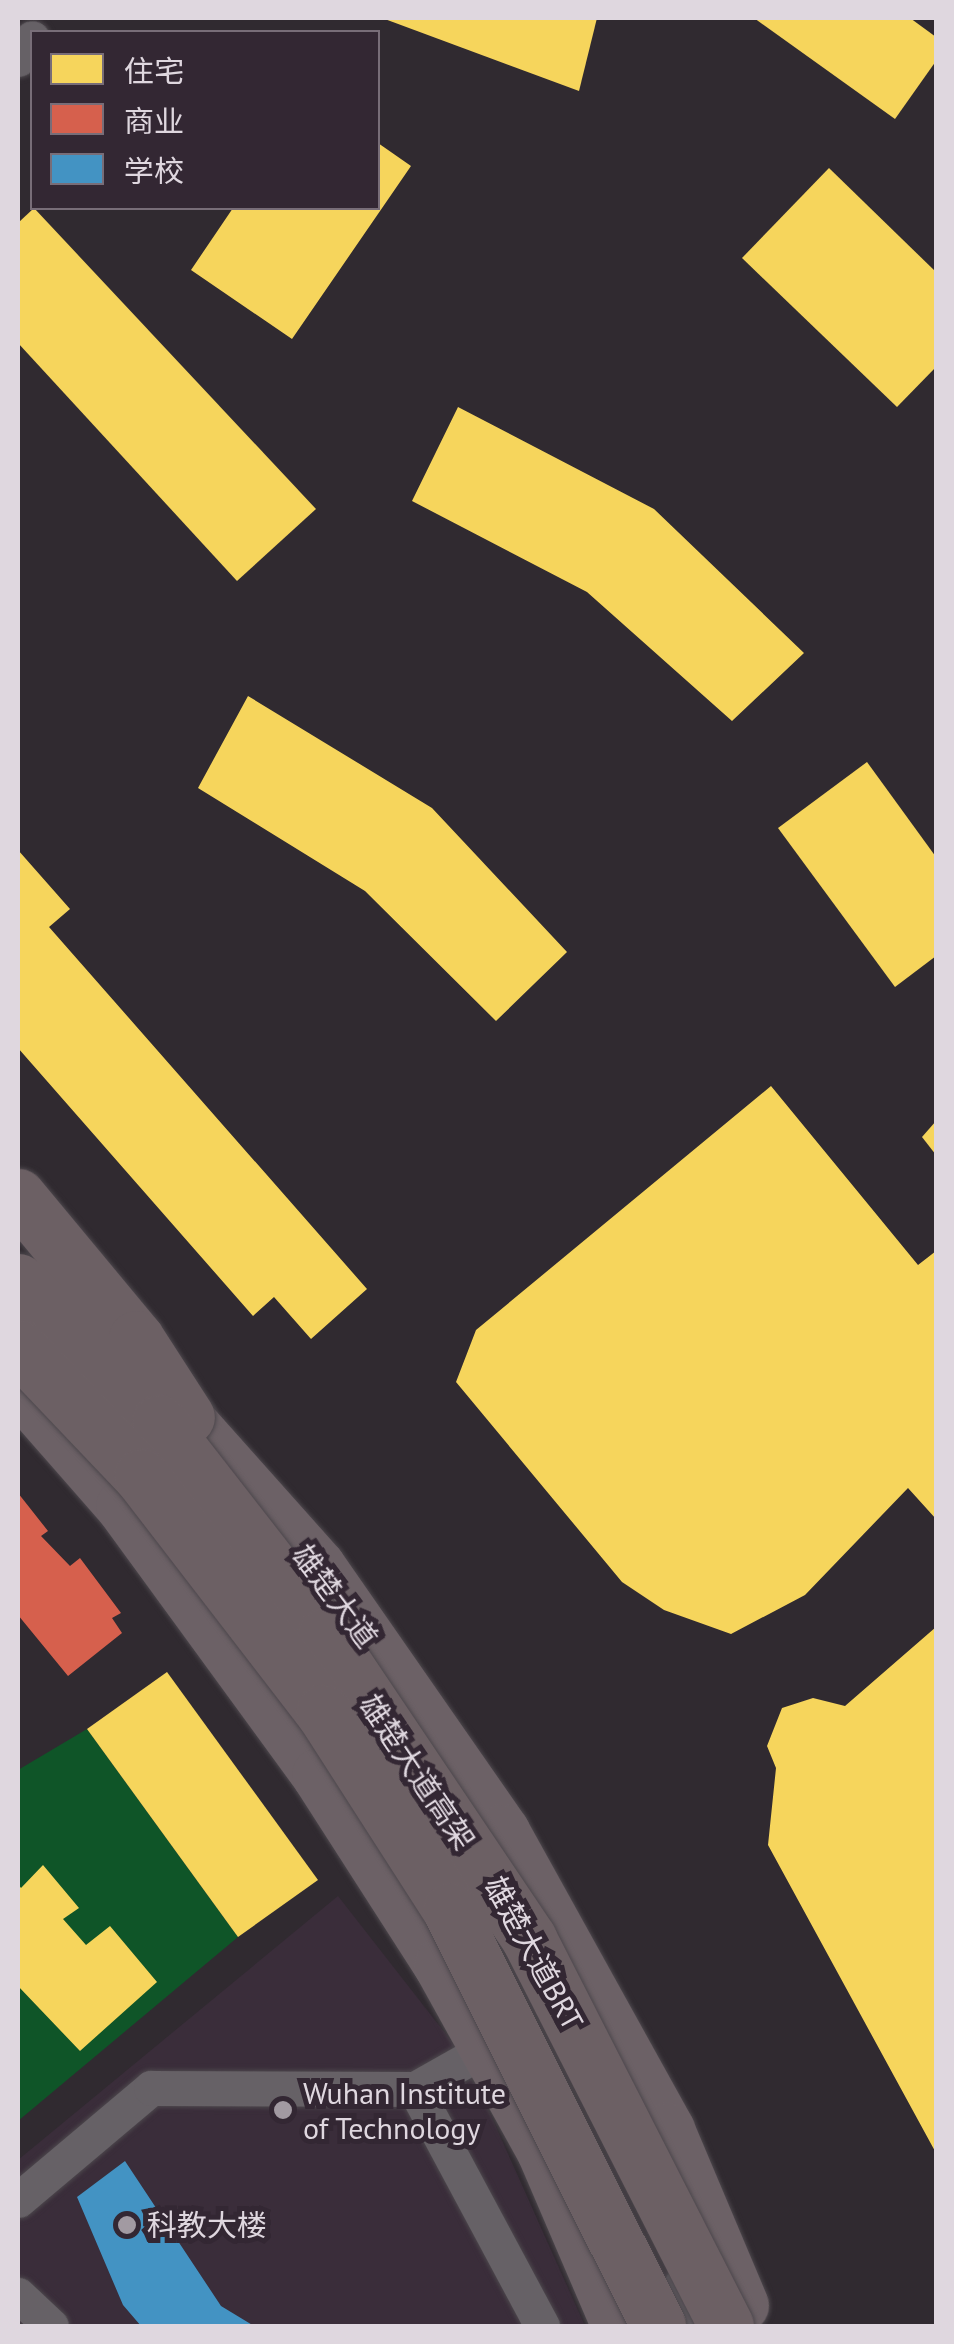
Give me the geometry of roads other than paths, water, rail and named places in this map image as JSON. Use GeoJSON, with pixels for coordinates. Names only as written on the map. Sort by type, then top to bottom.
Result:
{"type":"FeatureCollection","features":[{"type":"Feature","properties":{"kind":"highway"},"geometry":{"type":"LineString","coordinates":[[18,1196],[136,1338],[325,1635]]}},
{"type":"Feature","properties":{"kind":"highway","name":"雄楚大道高架"},"geometry":{"type":"LineString","coordinates":[[21,1315],[158,1422],[325,1635],[529,1939],[726,2326]]}},
{"type":"Feature","properties":{"kind":"highway","name":"雄楚大道高架"},"geometry":{"type":"LineString","coordinates":[[21,1315],[322,1712],[450,1910],[658,2326]]}},
{"type":"Feature","properties":{"kind":"main road","name":"雄楚大道"},"geometry":{"type":"LineString","coordinates":[[18,1233],[318,1567],[502,1832],[666,2130],[750,2326]]}},
{"type":"Feature","properties":{"kind":"main road"},"geometry":{"type":"LineString","coordinates":[[18,1386],[123,1506],[319,1774],[441,1965],[521,2110],[619,2326]]}},
{"type":"Feature","properties":{"kind":"main road"},"geometry":{"type":"LineString","coordinates":[[521,2110],[511,2072],[527,2034],[554,2021],[590,2025],[626,2058]]}},
{"type":"Feature","properties":{"kind":"street"},"geometry":{"type":"LineString","coordinates":[[18,2200],[151,2088],[415,2089],[466,2060]]}},
{"type":"Feature","properties":{"kind":"street"},"geometry":{"type":"LineString","coordinates":[[415,2089],[542,2326]]}},
{"type":"Feature","properties":{"kind":"street"},"geometry":{"type":"LineString","coordinates":[[18,2295],[51,2326]]}},
{"type":"Feature","properties":{"kind":"lane"},"geometry":{"type":"LineString","coordinates":[[68,1368],[234,1561]]}},
{"type":"Feature","properties":{"kind":"lane"},"geometry":{"type":"LineString","coordinates":[[668,2266],[694,2326]]}},
{"type":"Feature","properties":{"kind":"place","name":"Wuhan Institute of Technology"},"geometry":{"type":"Point","coordinates":[283,2110]}},
{"type":"Feature","properties":{"kind":"place","name":"科教大楼"},"geometry":{"type":"Point","coordinates":[127,2225]}}]}
